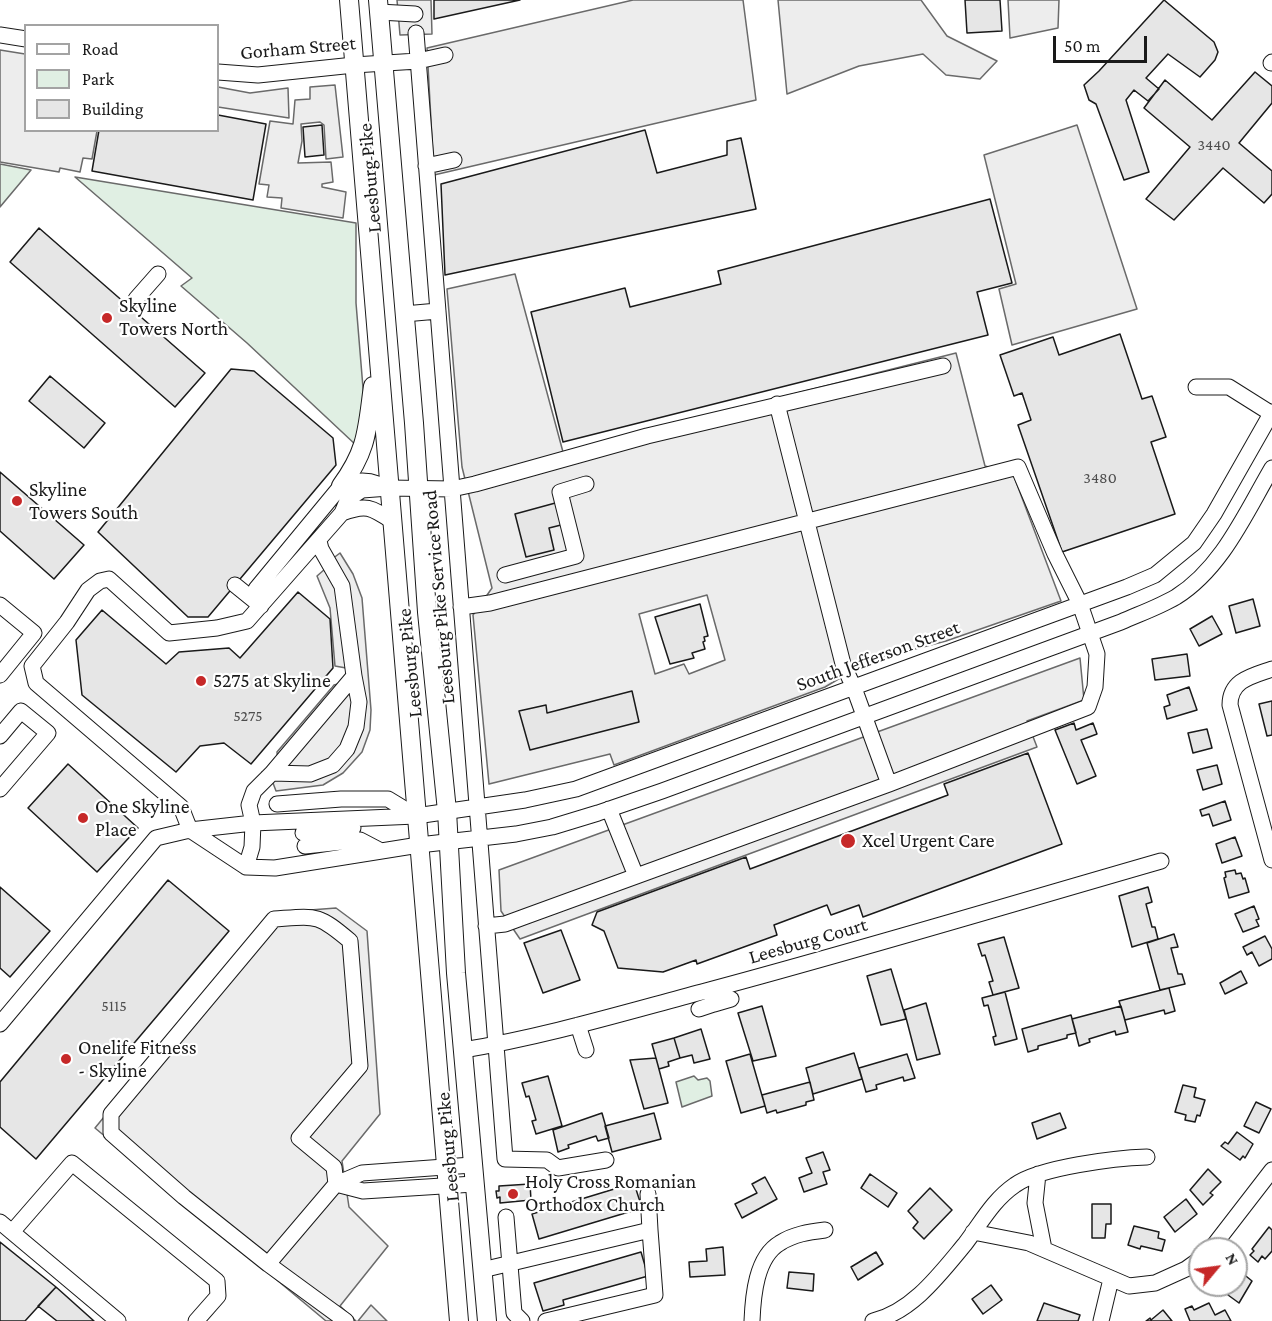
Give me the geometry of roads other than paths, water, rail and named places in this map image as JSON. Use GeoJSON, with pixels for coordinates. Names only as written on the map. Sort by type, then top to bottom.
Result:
{"type":"FeatureCollection","features":[{"type":"Feature","properties":{"kind":"main road","name":"Leesburg Pike"},"geometry":{"type":"LineString","coordinates":[[349,0],[458,1319]]}},
{"type":"Feature","properties":{"kind":"main road","name":"Leesburg Pike"},"geometry":{"type":"LineString","coordinates":[[379,6],[414,423],[427,612],[447,811],[472,1165],[487,1321]]}},
{"type":"Feature","properties":{"kind":"main road"},"geometry":{"type":"LineString","coordinates":[[341,486],[355,466],[364,446],[378,345]]}},
{"type":"Feature","properties":{"kind":"street"},"geometry":{"type":"LineString","coordinates":[[379,6],[415,14]]}},
{"type":"Feature","properties":{"kind":"street","name":"Leesburg Pike Service Road"},"geometry":{"type":"LineString","coordinates":[[416,33],[505,1159],[546,1160],[558,1168],[606,1160]]}},
{"type":"Feature","properties":{"kind":"street"},"geometry":{"type":"LineString","coordinates":[[0,34],[24,39]]}},
{"type":"Feature","properties":{"kind":"street","name":"Gorham Street"},"geometry":{"type":"LineString","coordinates":[[219,72],[258,75],[383,62],[418,61],[445,55]]}},
{"type":"Feature","properties":{"kind":"street"},"geometry":{"type":"LineString","coordinates":[[426,166],[454,160]]}},
{"type":"Feature","properties":{"kind":"street"},"geometry":{"type":"LineString","coordinates":[[136,299],[158,274]]}},
{"type":"Feature","properties":{"kind":"street"},"geometry":{"type":"LineString","coordinates":[[404,314],[438,311]]}},
{"type":"Feature","properties":{"kind":"street"},"geometry":{"type":"LineString","coordinates":[[943,366],[647,436],[452,489],[389,488],[356,493],[348,499],[342,513],[319,541],[247,621],[217,628],[169,633],[109,579],[100,581],[88,590],[67,622],[32,666],[36,683],[181,807],[190,830],[246,867],[275,868],[419,844],[516,834],[552,827],[609,809],[864,717],[1153,608],[1191,586],[1220,555],[1272,468]]}},
{"type":"Feature","properties":{"kind":"street"},"geometry":{"type":"LineString","coordinates":[[1196,387],[1229,387],[1249,402],[1272,413]]}},
{"type":"Feature","properties":{"kind":"street"},"geometry":{"type":"LineString","coordinates":[[777,404],[843,664],[889,784]]}},
{"type":"Feature","properties":{"kind":"street","name":"South Jefferson Street"},"geometry":{"type":"LineString","coordinates":[[0,1024],[156,838],[190,830],[253,823],[416,816],[525,800],[576,789],[1080,604],[1155,575],[1194,543],[1214,514],[1272,413]]}},
{"type":"Feature","properties":{"kind":"street"},"geometry":{"type":"LineString","coordinates":[[461,607],[490,603],[1018,467],[1055,554],[1080,604],[1096,654],[1095,687],[1088,707],[889,784],[505,924],[486,926]]}},
{"type":"Feature","properties":{"kind":"street"},"geometry":{"type":"LineString","coordinates":[[256,589],[341,486],[355,481],[368,480],[389,488]]}},
{"type":"Feature","properties":{"kind":"street"},"geometry":{"type":"LineString","coordinates":[[504,575],[576,556],[560,492],[586,484]]}},
{"type":"Feature","properties":{"kind":"street"},"geometry":{"type":"LineString","coordinates":[[342,513],[355,508],[368,507],[392,521]]}},
{"type":"Feature","properties":{"kind":"street"},"geometry":{"type":"LineString","coordinates":[[272,773],[310,774],[333,765],[347,748],[356,728],[359,702],[342,586],[321,549],[319,541]]}},
{"type":"Feature","properties":{"kind":"street"},"geometry":{"type":"LineString","coordinates":[[235,585],[261,606]]}},
{"type":"Feature","properties":{"kind":"street"},"geometry":{"type":"LineString","coordinates":[[0,605],[34,633],[0,675]]}},
{"type":"Feature","properties":{"kind":"street"},"geometry":{"type":"LineString","coordinates":[[1272,669],[1243,679],[1233,690],[1230,705],[1272,860]]}},
{"type":"Feature","properties":{"kind":"street"},"geometry":{"type":"LineString","coordinates":[[246,867],[252,847],[253,823],[249,805],[255,790],[354,676]]}},
{"type":"Feature","properties":{"kind":"street"},"geometry":{"type":"LineString","coordinates":[[0,736],[21,711],[48,733],[0,789]]}},
{"type":"Feature","properties":{"kind":"street"},"geometry":{"type":"LineString","coordinates":[[277,804],[340,799],[388,799],[416,816]]}},
{"type":"Feature","properties":{"kind":"street"},"geometry":{"type":"LineString","coordinates":[[609,809],[636,876]]}},
{"type":"Feature","properties":{"kind":"street"},"geometry":{"type":"LineString","coordinates":[[375,818],[359,827],[304,839],[360,840],[381,851]]}},
{"type":"Feature","properties":{"kind":"street","name":"Leesburg Court"},"geometry":{"type":"LineString","coordinates":[[463,1050],[712,997],[1031,904],[1161,861]]}},
{"type":"Feature","properties":{"kind":"street"},"geometry":{"type":"LineString","coordinates":[[336,1184],[334,1167],[299,1138],[360,1066],[350,940],[328,922],[311,916],[274,919],[111,1114],[111,1133],[184,1197],[268,1264],[346,1321]]}},
{"type":"Feature","properties":{"kind":"street"},"geometry":{"type":"LineString","coordinates":[[699,1009],[712,997],[732,999]]}},
{"type":"Feature","properties":{"kind":"street"},"geometry":{"type":"LineString","coordinates":[[578,1025],[586,1050]]}},
{"type":"Feature","properties":{"kind":"street"},"geometry":{"type":"LineString","coordinates":[[873,1321],[889,1317],[917,1298],[1004,1193],[1017,1183],[1038,1174],[1082,1165],[1146,1157]]}},
{"type":"Feature","properties":{"kind":"street"},"geometry":{"type":"LineString","coordinates":[[12,1232],[72,1163],[217,1281],[218,1296],[196,1321]]}},
{"type":"Feature","properties":{"kind":"street"},"geometry":{"type":"LineString","coordinates":[[268,1264],[336,1184],[362,1173],[472,1165]]}},
{"type":"Feature","properties":{"kind":"street"},"geometry":{"type":"LineString","coordinates":[[1220,1237],[1272,1170]]}},
{"type":"Feature","properties":{"kind":"street"},"geometry":{"type":"LineString","coordinates":[[1038,1174],[1035,1203],[1044,1249]]}},
{"type":"Feature","properties":{"kind":"street"},"geometry":{"type":"LineString","coordinates":[[336,1184],[363,1191],[474,1184]]}},
{"type":"Feature","properties":{"kind":"street"},"geometry":{"type":"LineString","coordinates":[[546,1321],[655,1295],[648,1194]]}},
{"type":"Feature","properties":{"kind":"street"},"geometry":{"type":"LineString","coordinates":[[506,1217],[514,1313],[522,1321]]}},
{"type":"Feature","properties":{"kind":"street"},"geometry":{"type":"LineString","coordinates":[[0,1222],[118,1321]]}},
{"type":"Feature","properties":{"kind":"street"},"geometry":{"type":"LineString","coordinates":[[482,1269],[650,1230]]}},
{"type":"Feature","properties":{"kind":"street"},"geometry":{"type":"LineString","coordinates":[[752,1321],[753,1301],[760,1267],[777,1244],[800,1233],[825,1230]]}},
{"type":"Feature","properties":{"kind":"street"},"geometry":{"type":"LineString","coordinates":[[973,1232],[1009,1238],[1044,1249],[1129,1286],[1155,1283],[1188,1268]]}},
{"type":"Feature","properties":{"kind":"street"},"geometry":{"type":"LineString","coordinates":[[1101,1321],[1111,1280]]}},
{"type":"Feature","properties":{"kind":"place","name":"Skyline Towers North"},"geometry":{"type":"Point","coordinates":[107,318]}},
{"type":"Feature","properties":{"kind":"place","name":"Skyline Towers South"},"geometry":{"type":"Point","coordinates":[17,501]}},
{"type":"Feature","properties":{"kind":"place","name":"5275 at Skyline"},"geometry":{"type":"Point","coordinates":[201,681]}},
{"type":"Feature","properties":{"kind":"place","name":"One Skyline Place"},"geometry":{"type":"Point","coordinates":[83,818]}},
{"type":"Feature","properties":{"kind":"place","name":"Xcel Urgent Care"},"geometry":{"type":"Point","coordinates":[848,841]}},
{"type":"Feature","properties":{"kind":"place","name":"Onelife Fitness - Skyline"},"geometry":{"type":"Point","coordinates":[66,1059]}},
{"type":"Feature","properties":{"kind":"place","name":"Holy Cross Romanian Orthodox Church"},"geometry":{"type":"Point","coordinates":[513,1194]}}]}
